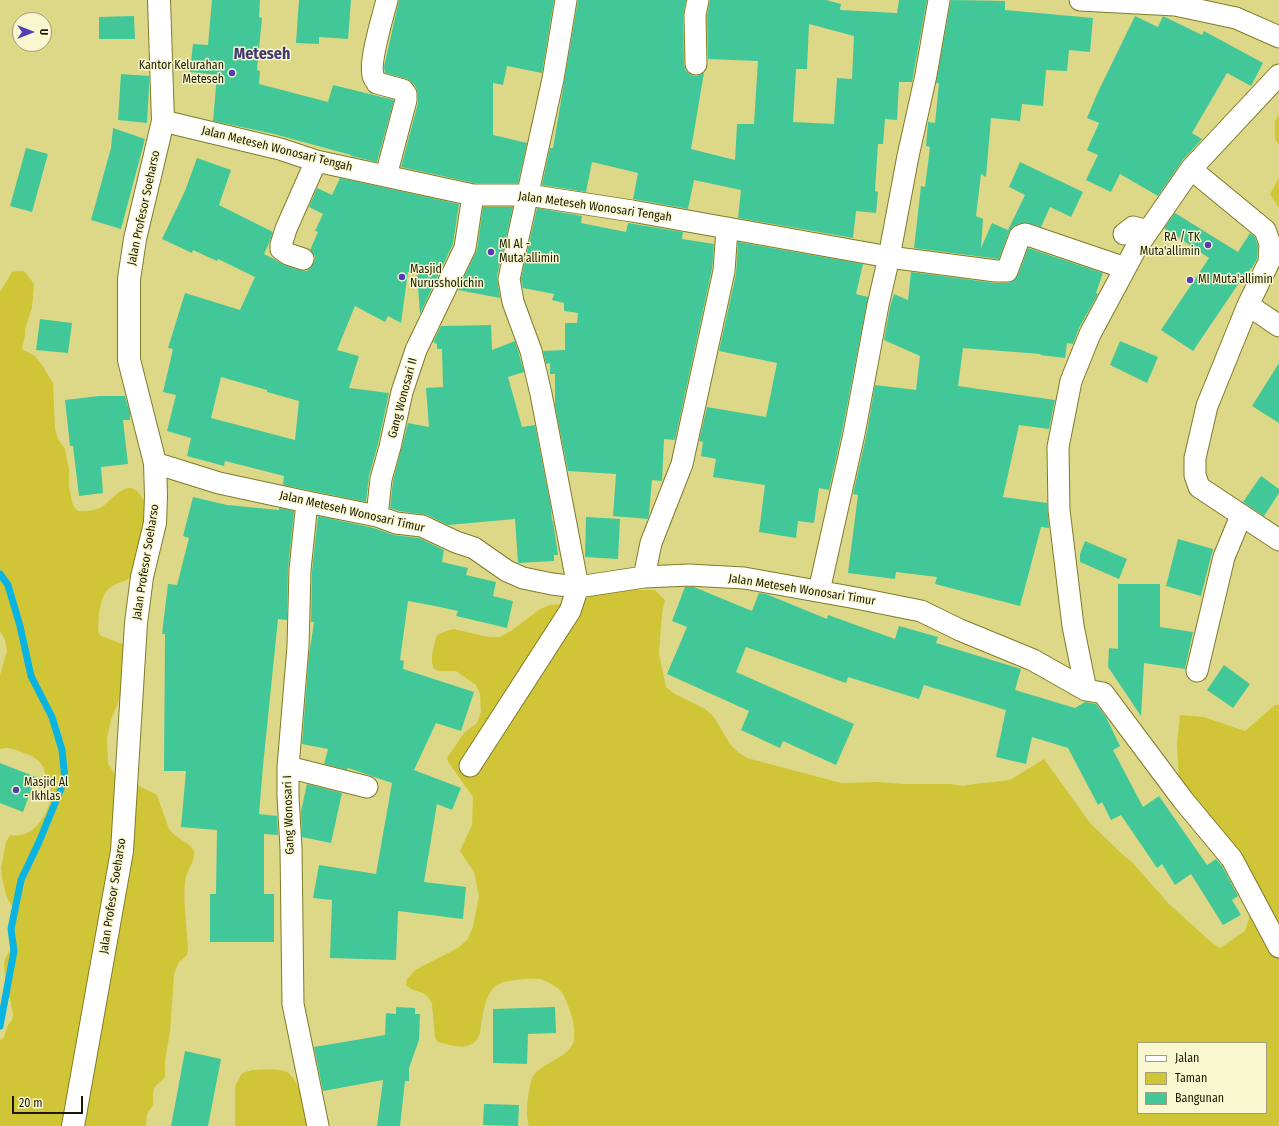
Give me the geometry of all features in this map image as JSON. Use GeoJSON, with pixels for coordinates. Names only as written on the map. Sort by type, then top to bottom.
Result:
{"type":"FeatureCollection","features":[{"type":"Feature","properties":{"kind":"main road","name":"Jalan Profesor Soeharso"},"geometry":{"type":"LineString","coordinates":[[73,1126],[122,851],[136,623],[142,577],[155,524],[156,496],[154,463],[129,360],[129,279],[135,239],[163,120],[159,0]]}},
{"type":"Feature","properties":{"kind":"street"},"geometry":{"type":"LineString","coordinates":[[386,176],[406,100],[406,94],[403,90],[377,83],[373,75],[372,67],[377,39],[387,0]]}},
{"type":"Feature","properties":{"kind":"street"},"geometry":{"type":"LineString","coordinates":[[470,766],[570,611],[578,587],[541,394],[531,351],[513,302],[509,279],[553,79],[566,0]]}},
{"type":"Feature","properties":{"kind":"street"},"geometry":{"type":"LineString","coordinates":[[696,64],[695,15],[698,0]]}},
{"type":"Feature","properties":{"kind":"street"},"geometry":{"type":"LineString","coordinates":[[819,591],[854,434],[878,305],[926,75],[939,0]]}},
{"type":"Feature","properties":{"kind":"street"},"geometry":{"type":"LineString","coordinates":[[1080,0],[1170,2],[1236,18],[1279,37]]}},
{"type":"Feature","properties":{"kind":"street"},"geometry":{"type":"LineString","coordinates":[[1086,690],[1073,626],[1059,510],[1058,447],[1071,381],[1090,334],[1135,250],[1191,169],[1279,75]]}},
{"type":"Feature","properties":{"kind":"street","name":"Jalan Meteseh Wonosari Tengah"},"geometry":{"type":"LineString","coordinates":[[163,120],[280,149],[316,161],[473,195],[528,195],[632,211],[889,257],[1004,272],[1009,268],[1020,236],[1025,234],[1125,268]]}},
{"type":"Feature","properties":{"kind":"street"},"geometry":{"type":"LineString","coordinates":[[303,259],[288,254],[281,249],[281,245],[286,229],[316,161]]}},
{"type":"Feature","properties":{"kind":"street"},"geometry":{"type":"LineString","coordinates":[[1191,169],[1264,230],[1270,244],[1269,262],[1248,305],[1207,406],[1195,458],[1195,475],[1199,487],[1279,540]]}},
{"type":"Feature","properties":{"kind":"street","name":"Gang Wonosari II"},"geometry":{"type":"LineString","coordinates":[[377,516],[381,479],[390,447],[402,392],[416,350],[465,248],[473,195]]}},
{"type":"Feature","properties":{"kind":"street"},"geometry":{"type":"LineString","coordinates":[[1124,234],[1133,227],[1148,231]]}},
{"type":"Feature","properties":{"kind":"street"},"geometry":{"type":"LineString","coordinates":[[644,577],[651,543],[682,464],[724,271],[726,229]]}},
{"type":"Feature","properties":{"kind":"street"},"geometry":{"type":"LineString","coordinates":[[1248,305],[1279,326]]}},
{"type":"Feature","properties":{"kind":"street","name":"Jalan Meteseh Wonosari Timur"},"geometry":{"type":"LineString","coordinates":[[154,463],[219,482],[377,516],[396,523],[422,526],[456,542],[474,548],[507,571],[523,578],[552,584],[578,587],[644,577],[689,575],[744,578],[921,611],[960,630],[1033,660],[1086,690],[1103,693],[1182,800],[1232,859],[1279,947]]}},
{"type":"Feature","properties":{"kind":"street","name":"Gang Wonosari I"},"geometry":{"type":"LineString","coordinates":[[307,502],[300,570],[298,646],[288,767],[288,796],[291,848],[293,1004],[318,1126]]}},
{"type":"Feature","properties":{"kind":"street"},"geometry":{"type":"LineString","coordinates":[[1197,671],[1224,557],[1241,516]]}},
{"type":"Feature","properties":{"kind":"street"},"geometry":{"type":"LineString","coordinates":[[288,767],[367,787]]}},
{"type":"Feature","properties":{"kind":"green space"},"geometry":{"type":"Polygon","coordinates":[[[1279,115],[1279,145],[1275,139],[1275,121],[1279,115]]]}},
{"type":"Feature","properties":{"kind":"green space"},"geometry":{"type":"Polygon","coordinates":[[[1279,178],[1279,208],[1270,194],[1279,178]]]}},
{"type":"Feature","properties":{"kind":"green space"},"geometry":{"type":"Polygon","coordinates":[[[24,271],[34,284],[32,308],[25,329],[22,349],[35,356],[53,383],[55,429],[58,439],[65,449],[69,469],[69,486],[74,507],[78,511],[97,509],[122,490],[132,488],[141,496],[147,510],[132,577],[114,585],[105,593],[100,606],[98,632],[101,636],[128,646],[120,697],[111,720],[107,738],[108,763],[116,777],[133,783],[157,795],[169,829],[193,848],[194,851],[194,858],[185,881],[187,955],[179,962],[174,974],[170,1032],[165,1061],[165,1077],[154,1088],[153,1105],[147,1114],[146,1126],[0,1126],[0,1041],[4,1037],[8,1025],[12,1020],[13,1014],[10,999],[6,992],[4,963],[13,945],[15,915],[14,909],[7,898],[1,868],[6,842],[9,837],[11,835],[26,833],[39,824],[44,817],[50,801],[51,792],[44,768],[38,760],[30,755],[12,749],[0,749],[0,675],[7,651],[5,640],[0,631],[0,292],[12,272],[24,271]]]}},
{"type":"Feature","properties":{"kind":"green space"},"geometry":{"type":"Polygon","coordinates":[[[621,590],[655,590],[665,600],[662,613],[659,654],[666,687],[675,694],[705,709],[713,716],[730,744],[747,758],[841,783],[879,782],[903,784],[951,784],[963,786],[1010,780],[1044,759],[1090,823],[1132,862],[1168,903],[1211,942],[1220,948],[1245,931],[1258,890],[1179,779],[1177,744],[1180,715],[1204,717],[1245,731],[1275,705],[1279,705],[1279,1126],[529,1126],[527,1103],[532,1078],[541,1068],[567,1052],[574,1040],[572,1018],[561,991],[555,986],[538,979],[522,979],[501,983],[492,990],[486,1000],[477,1040],[472,1044],[463,1047],[438,1042],[435,1038],[432,1004],[430,999],[424,994],[413,990],[406,985],[407,979],[415,970],[458,948],[468,939],[473,927],[479,896],[474,872],[460,851],[472,825],[473,797],[447,758],[464,733],[477,723],[481,712],[480,694],[476,685],[456,671],[440,671],[434,669],[432,652],[437,635],[449,630],[454,629],[488,637],[500,637],[511,631],[540,609],[550,605],[573,603],[604,592],[621,590]]]}},
{"type":"Feature","properties":{"kind":"green space"},"geometry":{"type":"Polygon","coordinates":[[[252,1070],[278,1070],[287,1072],[291,1075],[302,1096],[308,1113],[310,1126],[235,1126],[236,1084],[242,1073],[252,1070]]]}},
{"type":"Feature","properties":{"kind":"building"},"geometry":{"type":"Polygon","coordinates":[[[212,0],[260,0],[259,17],[262,18],[257,70],[260,71],[259,84],[328,102],[333,85],[394,100],[377,162],[274,134],[213,121],[217,75],[190,72],[193,44],[208,45],[212,0]]]}},
{"type":"Feature","properties":{"kind":"building"},"geometry":{"type":"Polygon","coordinates":[[[299,0],[351,0],[348,39],[319,37],[319,44],[296,43],[299,0]]]}},
{"type":"Feature","properties":{"kind":"building"},"geometry":{"type":"Polygon","coordinates":[[[399,0],[554,0],[542,73],[507,66],[503,85],[493,83],[493,135],[527,143],[518,183],[474,183],[401,167],[418,103],[418,94],[416,87],[412,82],[407,79],[385,73],[384,67],[399,0]]]}},
{"type":"Feature","properties":{"kind":"building"},"geometry":{"type":"Polygon","coordinates":[[[578,0],[686,0],[683,15],[684,65],[686,71],[691,75],[697,76],[704,73],[691,149],[735,160],[737,124],[754,124],[758,61],[708,59],[707,16],[710,0],[826,0],[841,4],[840,10],[897,13],[899,0],[927,0],[912,82],[899,82],[897,120],[885,119],[883,144],[878,144],[875,191],[878,192],[876,213],[856,211],[853,238],[738,218],[741,190],[694,180],[688,209],[633,199],[638,173],[592,162],[586,192],[542,185],[550,148],[553,148],[578,0]],[[809,24],[807,69],[796,69],[793,122],[834,124],[837,78],[852,79],[854,36],[809,24]]]}},
{"type":"Feature","properties":{"kind":"building"},"geometry":{"type":"Polygon","coordinates":[[[951,0],[1005,1],[1005,10],[1093,18],[1090,52],[1069,50],[1067,71],[1046,70],[1043,106],[1022,104],[1020,121],[991,118],[986,177],[981,174],[976,216],[983,219],[981,248],[992,223],[1008,230],[1025,195],[1009,187],[1020,162],[1083,192],[1071,217],[1050,207],[1041,227],[1028,223],[1021,223],[1012,227],[999,259],[914,248],[921,186],[925,187],[930,147],[926,146],[928,122],[935,123],[939,83],[936,83],[951,0]]]}},
{"type":"Feature","properties":{"kind":"building"},"geometry":{"type":"Polygon","coordinates":[[[134,16],[135,39],[99,39],[99,17],[134,16]]]}},
{"type":"Feature","properties":{"kind":"building"},"geometry":{"type":"Polygon","coordinates":[[[1135,16],[1158,27],[1163,16],[1202,35],[1204,31],[1263,63],[1251,86],[1227,73],[1192,133],[1202,139],[1182,161],[1158,196],[1120,174],[1111,192],[1086,180],[1098,155],[1087,150],[1099,123],[1087,118],[1135,16]]]}},
{"type":"Feature","properties":{"kind":"building"},"geometry":{"type":"Polygon","coordinates":[[[121,74],[149,76],[147,123],[118,120],[121,74]]]}},
{"type":"Feature","properties":{"kind":"building"},"geometry":{"type":"Polygon","coordinates":[[[113,128],[145,139],[121,229],[91,220],[111,148],[113,128]]]}},
{"type":"Feature","properties":{"kind":"building"},"geometry":{"type":"Polygon","coordinates":[[[26,148],[48,154],[32,212],[10,206],[26,148]]]}},
{"type":"Feature","properties":{"kind":"building"},"geometry":{"type":"Polygon","coordinates":[[[197,158],[231,170],[219,205],[273,232],[264,254],[284,265],[306,271],[311,268],[314,262],[315,256],[310,250],[318,232],[315,231],[323,214],[309,207],[317,188],[332,195],[340,178],[459,204],[453,244],[420,314],[417,272],[408,272],[401,323],[388,316],[385,322],[355,306],[337,350],[359,356],[349,388],[389,393],[378,444],[369,476],[366,502],[283,485],[284,476],[225,461],[224,466],[187,456],[191,438],[167,431],[176,395],[163,392],[173,349],[168,348],[185,293],[240,310],[255,277],[218,259],[217,261],[193,250],[192,253],[162,239],[185,191],[197,158]],[[221,377],[211,418],[295,440],[299,401],[267,392],[267,390],[221,377]]]}},
{"type":"Feature","properties":{"kind":"building","name":"MI Al - Muta'allimin"},"geometry":{"type":"Polygon","coordinates":[[[483,207],[513,207],[497,276],[500,298],[458,290],[477,250],[483,207]]]}},
{"type":"Feature","properties":{"kind":"building"},"geometry":{"type":"Polygon","coordinates":[[[537,208],[582,216],[581,223],[626,232],[628,223],[683,232],[682,239],[714,244],[712,269],[675,440],[664,439],[662,481],[652,480],[648,519],[613,516],[616,474],[568,471],[555,406],[555,374],[550,374],[550,363],[546,364],[543,351],[565,350],[565,323],[577,323],[578,313],[564,311],[564,303],[552,300],[554,294],[523,288],[521,279],[537,208]]]}},
{"type":"Feature","properties":{"kind":"building"},"geometry":{"type":"Polygon","coordinates":[[[1175,213],[1238,252],[1250,233],[1255,237],[1258,246],[1257,259],[1252,268],[1243,281],[1241,280],[1193,351],[1161,330],[1209,258],[1164,228],[1175,213]]]}},
{"type":"Feature","properties":{"kind":"building"},"geometry":{"type":"Polygon","coordinates":[[[738,242],[863,264],[856,294],[868,297],[842,432],[829,490],[819,488],[814,523],[798,521],[796,538],[759,532],[765,485],[713,477],[716,459],[701,456],[703,442],[699,441],[707,407],[766,417],[777,363],[719,351],[736,274],[738,242]]]}},
{"type":"Feature","properties":{"kind":"building"},"geometry":{"type":"Polygon","coordinates":[[[1028,248],[1103,273],[1096,293],[1098,294],[1079,328],[1073,344],[1067,343],[1065,358],[1040,355],[1041,354],[963,348],[958,386],[1055,400],[1049,429],[1019,425],[1003,497],[1047,503],[1049,528],[1041,527],[1020,606],[935,584],[937,577],[896,572],[895,579],[848,573],[858,495],[853,494],[866,437],[875,385],[916,390],[920,356],[884,340],[894,294],[908,300],[911,272],[995,283],[1007,283],[1013,281],[1018,275],[1028,248]]]}},
{"type":"Feature","properties":{"kind":"building"},"geometry":{"type":"Polygon","coordinates":[[[40,319],[72,323],[68,353],[36,350],[40,319]]]}},
{"type":"Feature","properties":{"kind":"building"},"geometry":{"type":"Polygon","coordinates":[[[491,325],[492,350],[515,341],[524,372],[508,377],[522,427],[535,425],[551,508],[558,555],[554,555],[554,561],[518,563],[515,519],[448,525],[427,515],[399,511],[390,508],[393,481],[408,423],[429,427],[426,388],[443,387],[442,349],[437,349],[437,344],[433,342],[441,326],[491,325]]]}},
{"type":"Feature","properties":{"kind":"building"},"geometry":{"type":"Polygon","coordinates":[[[1120,341],[1158,357],[1147,383],[1110,365],[1120,341]]]}},
{"type":"Feature","properties":{"kind":"building"},"geometry":{"type":"Polygon","coordinates":[[[1279,363],[1279,423],[1252,406],[1279,363]]]}},
{"type":"Feature","properties":{"kind":"building"},"geometry":{"type":"Polygon","coordinates":[[[99,396],[125,396],[130,413],[130,420],[123,420],[128,464],[101,467],[103,493],[79,496],[73,446],[70,446],[65,400],[99,396]]]}},
{"type":"Feature","properties":{"kind":"building"},"geometry":{"type":"Polygon","coordinates":[[[1261,476],[1279,489],[1279,493],[1264,516],[1243,502],[1261,476]]]}},
{"type":"Feature","properties":{"kind":"building"},"geometry":{"type":"Polygon","coordinates":[[[193,497],[227,505],[279,510],[279,508],[294,511],[288,569],[287,620],[278,619],[259,814],[277,816],[278,835],[264,834],[264,894],[274,894],[274,942],[210,942],[210,894],[216,894],[217,830],[181,827],[186,771],[164,771],[165,634],[162,634],[168,584],[177,585],[189,538],[183,536],[193,497]]]}},
{"type":"Feature","properties":{"kind":"building"},"geometry":{"type":"Polygon","coordinates":[[[318,516],[374,528],[394,535],[419,538],[444,550],[442,562],[468,568],[466,575],[496,582],[493,596],[513,601],[507,628],[456,616],[458,611],[408,601],[400,660],[404,661],[403,669],[474,692],[461,731],[436,723],[414,770],[461,788],[452,810],[437,804],[424,882],[466,887],[463,919],[398,911],[396,960],[330,958],[332,900],[313,898],[319,865],[376,874],[392,783],[348,768],[347,770],[324,764],[328,749],[302,744],[309,655],[314,622],[311,622],[312,571],[318,516]]]}},
{"type":"Feature","properties":{"kind":"building"},"geometry":{"type":"Polygon","coordinates":[[[586,517],[620,519],[618,559],[585,557],[586,517]]]}},
{"type":"Feature","properties":{"kind":"building"},"geometry":{"type":"Polygon","coordinates":[[[1178,539],[1213,549],[1201,596],[1166,586],[1178,539]]]}},
{"type":"Feature","properties":{"kind":"building"},"geometry":{"type":"Polygon","coordinates":[[[1085,541],[1127,559],[1119,579],[1080,562],[1080,554],[1085,541]]]}},
{"type":"Feature","properties":{"kind":"building"},"geometry":{"type":"Polygon","coordinates":[[[1118,584],[1160,584],[1160,627],[1193,632],[1185,669],[1144,663],[1141,716],[1108,667],[1109,648],[1118,649],[1118,584]]]}},
{"type":"Feature","properties":{"kind":"building"},"geometry":{"type":"Polygon","coordinates":[[[685,587],[694,587],[752,611],[759,593],[766,594],[827,619],[828,615],[895,639],[899,626],[938,637],[936,643],[1021,669],[1015,690],[1075,708],[1085,702],[1096,704],[1106,717],[1120,746],[1113,750],[1143,807],[1159,796],[1207,865],[1216,859],[1222,866],[1238,896],[1232,900],[1241,915],[1223,925],[1191,874],[1175,885],[1162,864],[1157,868],[1121,815],[1111,820],[1102,802],[1098,805],[1068,748],[1032,737],[1026,764],[996,757],[1006,710],[924,685],[919,699],[848,677],[846,683],[746,647],[736,672],[854,724],[836,765],[783,741],[780,748],[741,730],[749,711],[667,674],[687,627],[672,621],[685,587]]]}},
{"type":"Feature","properties":{"kind":"building"},"geometry":{"type":"Polygon","coordinates":[[[1224,665],[1250,684],[1233,708],[1207,690],[1224,665]]]}},
{"type":"Feature","properties":{"kind":"building","name":"Masjid Al - Ikhlas"},"geometry":{"type":"Polygon","coordinates":[[[0,763],[36,777],[23,812],[0,803],[0,763]]]}},
{"type":"Feature","properties":{"kind":"building"},"geometry":{"type":"Polygon","coordinates":[[[307,784],[342,793],[331,843],[302,837],[301,811],[307,784]]]}},
{"type":"Feature","properties":{"kind":"building"},"geometry":{"type":"Polygon","coordinates":[[[396,1007],[415,1008],[415,1014],[420,1014],[419,1040],[409,1068],[409,1081],[405,1081],[400,1126],[377,1126],[383,1080],[323,1091],[314,1047],[385,1035],[386,1013],[396,1014],[396,1007]]]}},
{"type":"Feature","properties":{"kind":"building"},"geometry":{"type":"Polygon","coordinates":[[[555,1007],[556,1033],[528,1034],[527,1064],[493,1063],[493,1009],[555,1007]]]}},
{"type":"Feature","properties":{"kind":"building"},"geometry":{"type":"Polygon","coordinates":[[[185,1051],[221,1059],[208,1126],[171,1126],[185,1051]]]}},
{"type":"Feature","properties":{"kind":"building"},"geometry":{"type":"Polygon","coordinates":[[[484,1104],[519,1105],[518,1126],[483,1125],[484,1104]]]}},
{"type":"Feature","properties":{"kind":"waterway"},"geometry":{"type":"LineString","coordinates":[[0,574],[8,585],[20,626],[31,676],[52,717],[62,750],[65,779],[39,842],[21,880],[11,929],[14,951],[0,1026]]}},
{"type":"Feature","properties":{"kind":"place","name":"Kantor Kelurahan Meteseh"},"geometry":{"type":"Point","coordinates":[232,73]}},
{"type":"Feature","properties":{"kind":"place","name":"RA / TK Muta'allimin"},"geometry":{"type":"Point","coordinates":[1208,245]}},
{"type":"Feature","properties":{"kind":"place","name":"MI Al - Muta'allimin"},"geometry":{"type":"Point","coordinates":[491,252]}},
{"type":"Feature","properties":{"kind":"place","name":"Masjid Nurussholichin"},"geometry":{"type":"Point","coordinates":[402,277]}},
{"type":"Feature","properties":{"kind":"place","name":"MI Muta'allimin"},"geometry":{"type":"Point","coordinates":[1190,280]}},
{"type":"Feature","properties":{"kind":"place","name":"Masjid Al - Ikhlas"},"geometry":{"type":"Point","coordinates":[16,790]}},
{"type":"Feature","properties":{"kind":"district","name":"Meteseh"},"geometry":{"type":"Point","coordinates":[262,55]}}]}
